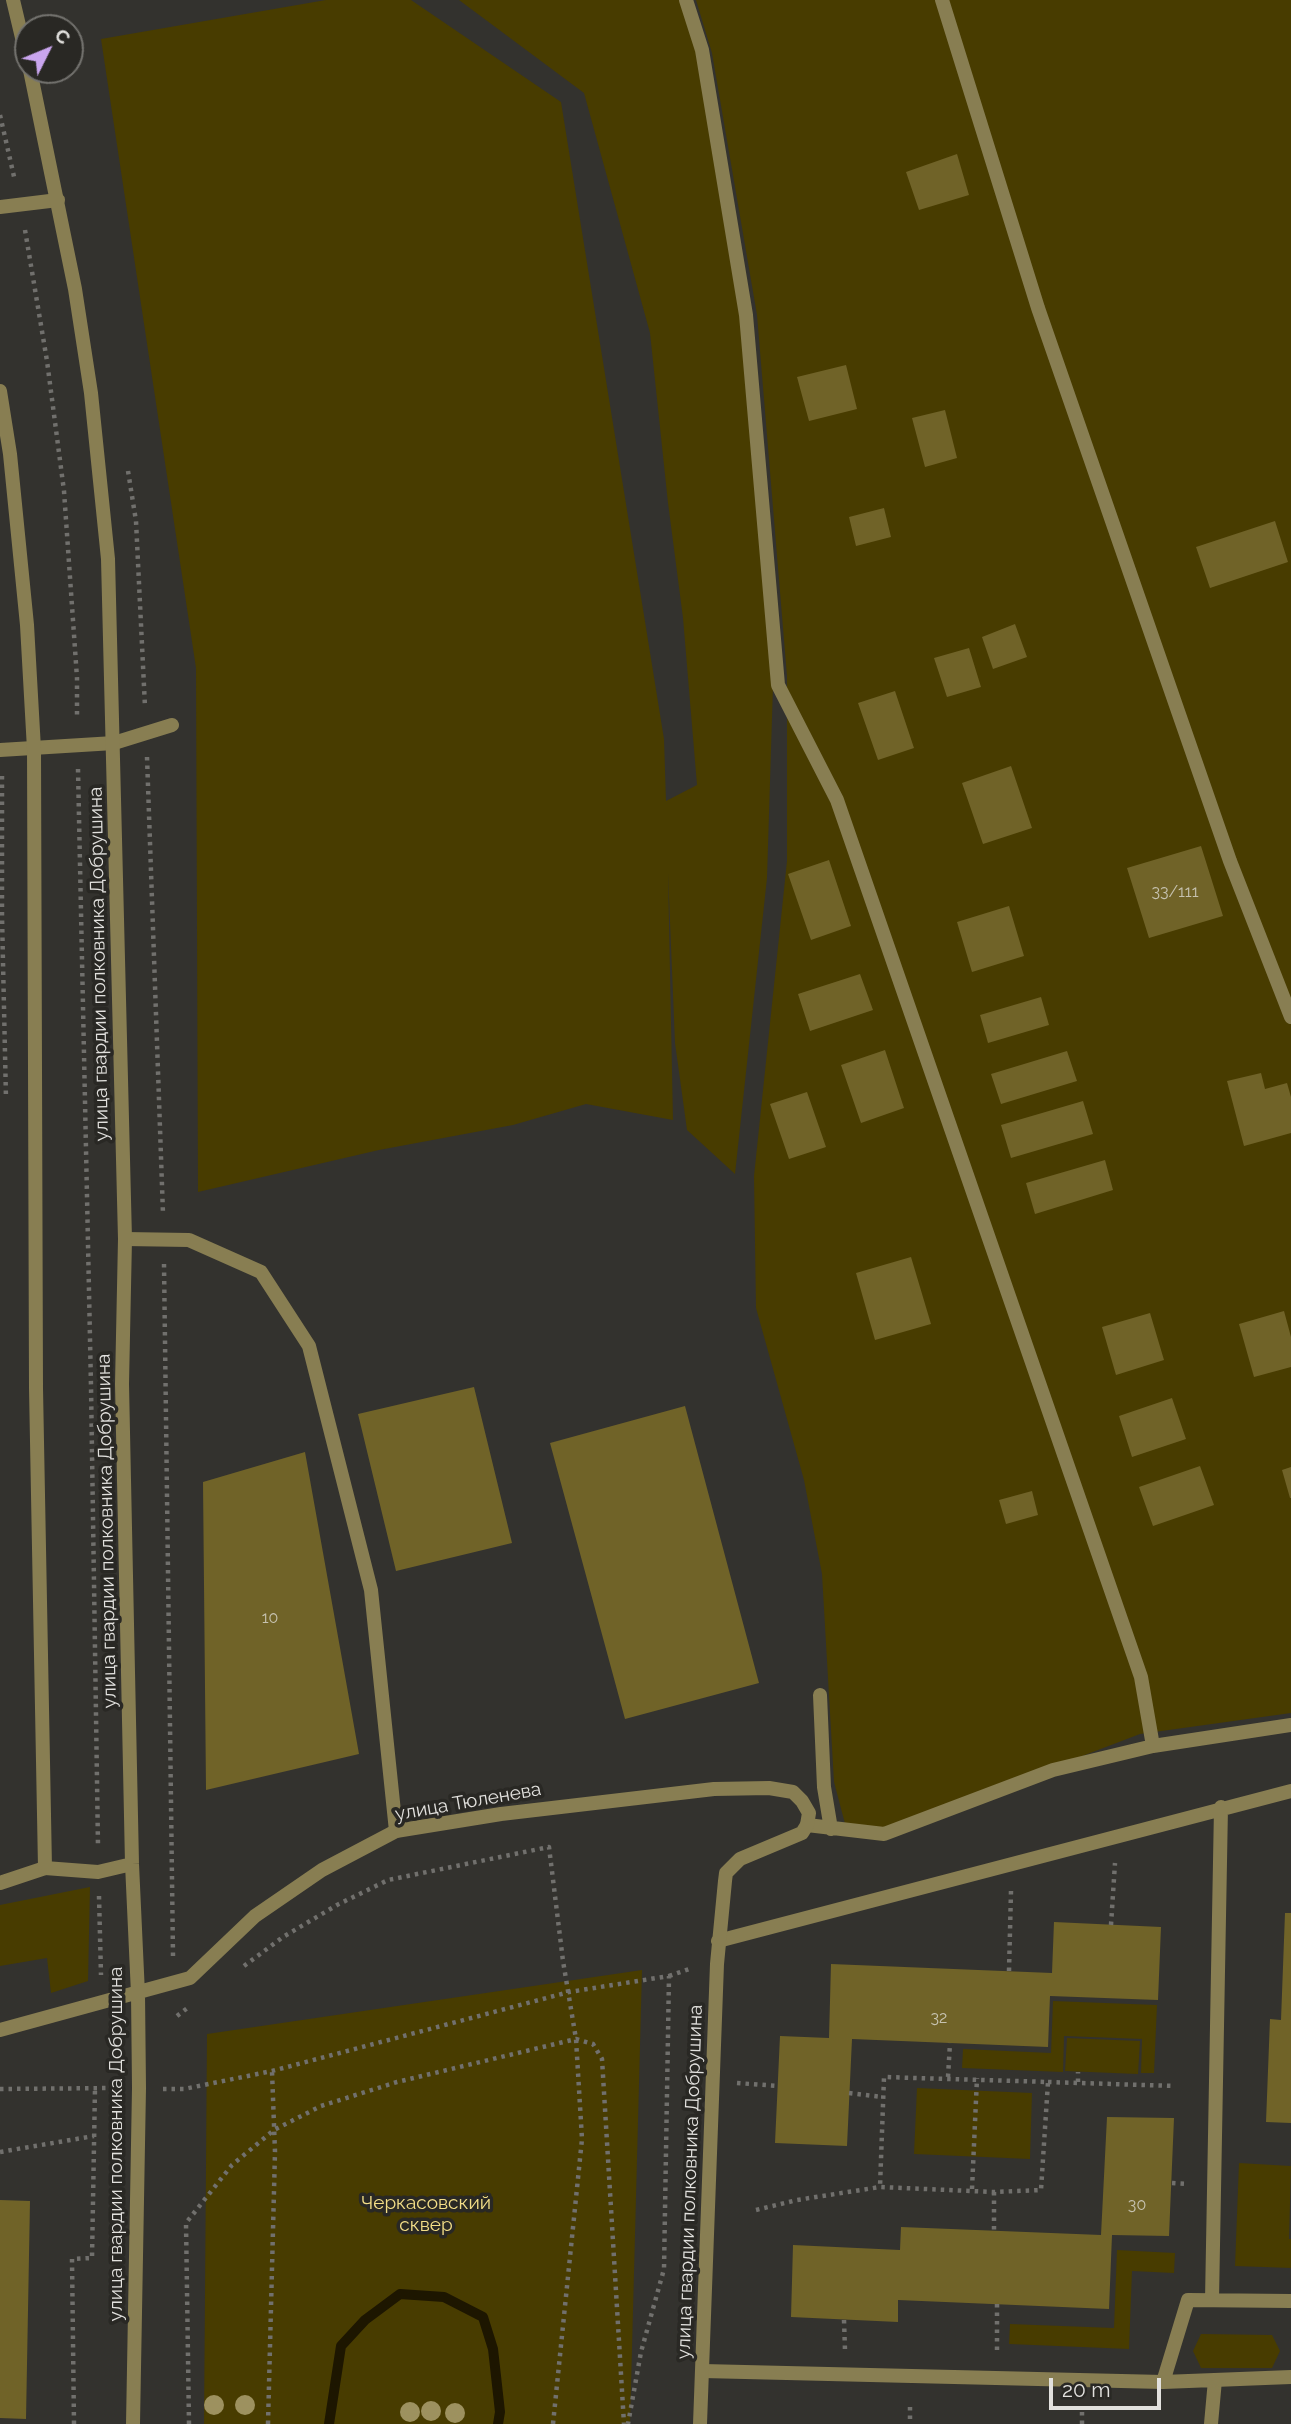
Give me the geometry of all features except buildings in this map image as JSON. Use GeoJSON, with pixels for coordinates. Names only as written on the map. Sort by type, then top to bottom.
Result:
{"type":"FeatureCollection","features":[{"type":"Feature","properties":{"kind":"street"},"geometry":{"type":"LineString","coordinates":[[686,0],[702,50],[746,315],[778,685],[836,800],[1141,1676],[1153,1746]]}},
{"type":"Feature","properties":{"kind":"street"},"geometry":{"type":"LineString","coordinates":[[942,0],[1038,308],[1230,861],[1291,1017]]}},
{"type":"Feature","properties":{"kind":"street","name":"улица гвардии полковника Добрушина"},"geometry":{"type":"LineString","coordinates":[[33,84],[58,200],[91,393],[108,559],[125,1239],[122,1384],[132,1864],[138,1994],[133,2424]]}},
{"type":"Feature","properties":{"kind":"street"},"geometry":{"type":"LineString","coordinates":[[0,207],[58,200]]}},
{"type":"Feature","properties":{"kind":"street"},"geometry":{"type":"LineString","coordinates":[[0,391],[10,454],[26,612],[34,749],[36,1374],[45,1868]]}},
{"type":"Feature","properties":{"kind":"street"},"geometry":{"type":"LineString","coordinates":[[2,749],[114,743],[172,725]]}},
{"type":"Feature","properties":{"kind":"street"},"geometry":{"type":"LineString","coordinates":[[125,1239],[190,1240],[261,1272],[309,1346],[372,1590],[396,1832]]}},
{"type":"Feature","properties":{"kind":"street"},"geometry":{"type":"LineString","coordinates":[[820,1695],[824,1787],[831,1829]]}},
{"type":"Feature","properties":{"kind":"street"},"geometry":{"type":"LineString","coordinates":[[1291,1725],[1153,1746],[1053,1770],[884,1834],[807,1825],[802,1833],[740,1859],[726,1873],[718,1941],[1291,1790]]}},
{"type":"Feature","properties":{"kind":"street","name":"улица Тюленева"},"geometry":{"type":"LineString","coordinates":[[0,2030],[190,1978],[255,1916],[322,1870],[396,1832],[501,1814],[714,1789],[755,1788],[793,1792],[809,1813],[807,1825]]}},
{"type":"Feature","properties":{"kind":"street"},"geometry":{"type":"LineString","coordinates":[[1212,2300],[1221,1807]]}},
{"type":"Feature","properties":{"kind":"street"},"geometry":{"type":"LineString","coordinates":[[0,1883],[45,1868],[98,1872],[132,1864]]}},
{"type":"Feature","properties":{"kind":"street","name":"улица гвардии полковника Добрушина"},"geometry":{"type":"LineString","coordinates":[[700,2424],[718,1941]]}},
{"type":"Feature","properties":{"kind":"street"},"geometry":{"type":"LineString","coordinates":[[1163,2382],[1188,2300],[1291,2301]]}},
{"type":"Feature","properties":{"kind":"street"},"geometry":{"type":"LineString","coordinates":[[703,2371],[1163,2382],[1291,2377]]}},
{"type":"Feature","properties":{"kind":"street"},"geometry":{"type":"LineString","coordinates":[[1211,2424],[1215,2380]]}},
{"type":"Feature","properties":{"kind":"path","name":"улица гвардии полковника Добрушина"},"geometry":{"type":"LineString","coordinates":[[0,115],[20,205],[47,361],[64,491],[77,678],[102,2004]]}},
{"type":"Feature","properties":{"kind":"path"},"geometry":{"type":"LineString","coordinates":[[2,749],[2,1022],[6,1106]]}},
{"type":"Feature","properties":{"kind":"path"},"geometry":{"type":"LineString","coordinates":[[241,1969],[283,1937],[337,1905],[387,1880],[549,1847],[576,2039],[582,2139],[553,2424]]}},
{"type":"Feature","properties":{"kind":"path"},"geometry":{"type":"LineString","coordinates":[[1111,1925],[1115,1857]]}},
{"type":"Feature","properties":{"kind":"path"},"geometry":{"type":"LineString","coordinates":[[1009,1971],[1012,1882]]}},
{"type":"Feature","properties":{"kind":"path"},"geometry":{"type":"LineString","coordinates":[[184,2089],[272,2071],[569,1992],[669,1976],[664,2269],[641,2352],[626,2424]]}},
{"type":"Feature","properties":{"kind":"path"},"geometry":{"type":"LineString","coordinates":[[177,2016],[198,2000]]}},
{"type":"Feature","properties":{"kind":"path"},"geometry":{"type":"LineString","coordinates":[[189,2424],[186,2223],[232,2165],[274,2130],[321,2106],[397,2082],[576,2039],[593,2044],[602,2059],[626,2424]]}},
{"type":"Feature","properties":{"kind":"path"},"geometry":{"type":"LineString","coordinates":[[948,2078],[950,2043]]}},
{"type":"Feature","properties":{"kind":"path"},"geometry":{"type":"LineString","coordinates":[[268,2424],[274,2130],[272,2071]]}},
{"type":"Feature","properties":{"kind":"path"},"geometry":{"type":"LineString","coordinates":[[1078,2072],[1078,2082]]}},
{"type":"Feature","properties":{"kind":"path"},"geometry":{"type":"LineString","coordinates":[[880,2187],[884,2077],[1175,2086]]}},
{"type":"Feature","properties":{"kind":"path"},"geometry":{"type":"LineString","coordinates":[[972,2189],[977,2078]]}},
{"type":"Feature","properties":{"kind":"path"},"geometry":{"type":"LineString","coordinates":[[714,2081],[778,2086]]}},
{"type":"Feature","properties":{"kind":"path"},"geometry":{"type":"LineString","coordinates":[[756,2210],[797,2200],[880,2187],[994,2192],[1041,2190],[1048,2082]]}},
{"type":"Feature","properties":{"kind":"path","name":"улица гвардии полковника Добрушина"},"geometry":{"type":"LineString","coordinates":[[74,2424],[72,2259],[92,2258],[94,2088]]}},
{"type":"Feature","properties":{"kind":"path"},"geometry":{"type":"LineString","coordinates":[[0,2089],[139,2088]]}},
{"type":"Feature","properties":{"kind":"path"},"geometry":{"type":"LineString","coordinates":[[849,2093],[882,2096]]}},
{"type":"Feature","properties":{"kind":"path"},"geometry":{"type":"LineString","coordinates":[[0,2152],[94,2136]]}},
{"type":"Feature","properties":{"kind":"path"},"geometry":{"type":"LineString","coordinates":[[1172,2183],[1192,2184]]}},
{"type":"Feature","properties":{"kind":"path"},"geometry":{"type":"LineString","coordinates":[[994,2192],[995,2231]]}},
{"type":"Feature","properties":{"kind":"path"},"geometry":{"type":"LineString","coordinates":[[997,2304],[997,2356]]}},
{"type":"Feature","properties":{"kind":"path"},"geometry":{"type":"LineString","coordinates":[[844,2320],[845,2351]]}},
{"type":"Feature","properties":{"kind":"path"},"geometry":{"type":"LineString","coordinates":[[910,2407],[910,2424]]}},
{"type":"Feature","properties":{"kind":"path"},"geometry":{"type":"LineString","coordinates":[[1082,2412],[1082,2424]]}},
{"type":"Feature","properties":{"kind":"green space"},"geometry":{"type":"Polygon","coordinates":[[[326,0],[411,0],[561,102],[664,739],[666,801],[697,785],[683,618],[650,333],[584,93],[459,0],[681,0],[697,52],[741,315],[773,686],[767,878],[735,1174],[687,1130],[675,1043],[668,873],[673,1120],[586,1104],[513,1125],[379,1150],[198,1192],[196,668],[101,39],[326,0]]]}},
{"type":"Feature","properties":{"kind":"green space"},"geometry":{"type":"Polygon","coordinates":[[[696,0],[1291,0],[1291,1713],[1140,1734],[870,1837],[848,1835],[834,1782],[822,1574],[804,1480],[756,1308],[754,1176],[787,861],[787,676],[757,315],[712,53],[696,0]]]}},
{"type":"Feature","properties":{"kind":"green space"},"geometry":{"type":"Polygon","coordinates":[[[90,1887],[88,1981],[51,1993],[47,1958],[0,1966],[0,1905],[90,1887]]]}},
{"type":"Feature","properties":{"kind":"green space","name":"Черкасовский сквер"},"geometry":{"type":"Polygon","coordinates":[[[642,1970],[630,2424],[204,2424],[207,2034],[642,1970]]]}},
{"type":"Feature","properties":{"kind":"green space"},"geometry":{"type":"Polygon","coordinates":[[[1053,2001],[1157,2005],[1154,2073],[1141,2073],[1142,2039],[1064,2036],[1063,2072],[962,2068],[963,2049],[1051,2053],[1053,2001]]]}},
{"type":"Feature","properties":{"kind":"green space"},"geometry":{"type":"Polygon","coordinates":[[[1067,2038],[1140,2041],[1138,2074],[1065,2071],[1067,2038]]]}},
{"type":"Feature","properties":{"kind":"green space"},"geometry":{"type":"Polygon","coordinates":[[[917,2088],[1032,2093],[1030,2159],[914,2154],[917,2088]]]}},
{"type":"Feature","properties":{"kind":"green space"},"geometry":{"type":"Polygon","coordinates":[[[1239,2163],[1291,2166],[1291,2268],[1235,2266],[1239,2163]]]}},
{"type":"Feature","properties":{"kind":"green space"},"geometry":{"type":"Polygon","coordinates":[[[1117,2250],[1175,2253],[1174,2273],[1132,2271],[1129,2349],[1009,2344],[1010,2324],[1114,2328],[1117,2250]]]}},
{"type":"Feature","properties":{"kind":"green space"},"geometry":{"type":"Polygon","coordinates":[[[1201,2334],[1272,2335],[1280,2351],[1272,2368],[1201,2368],[1193,2351],[1201,2334]]]}},
{"type":"Feature","properties":{"kind":"waterway"},"geometry":{"type":"LineString","coordinates":[[329,2424],[341,2346],[365,2320],[400,2294],[444,2297],[483,2317],[493,2349],[500,2412],[498,2424]]}}]}
